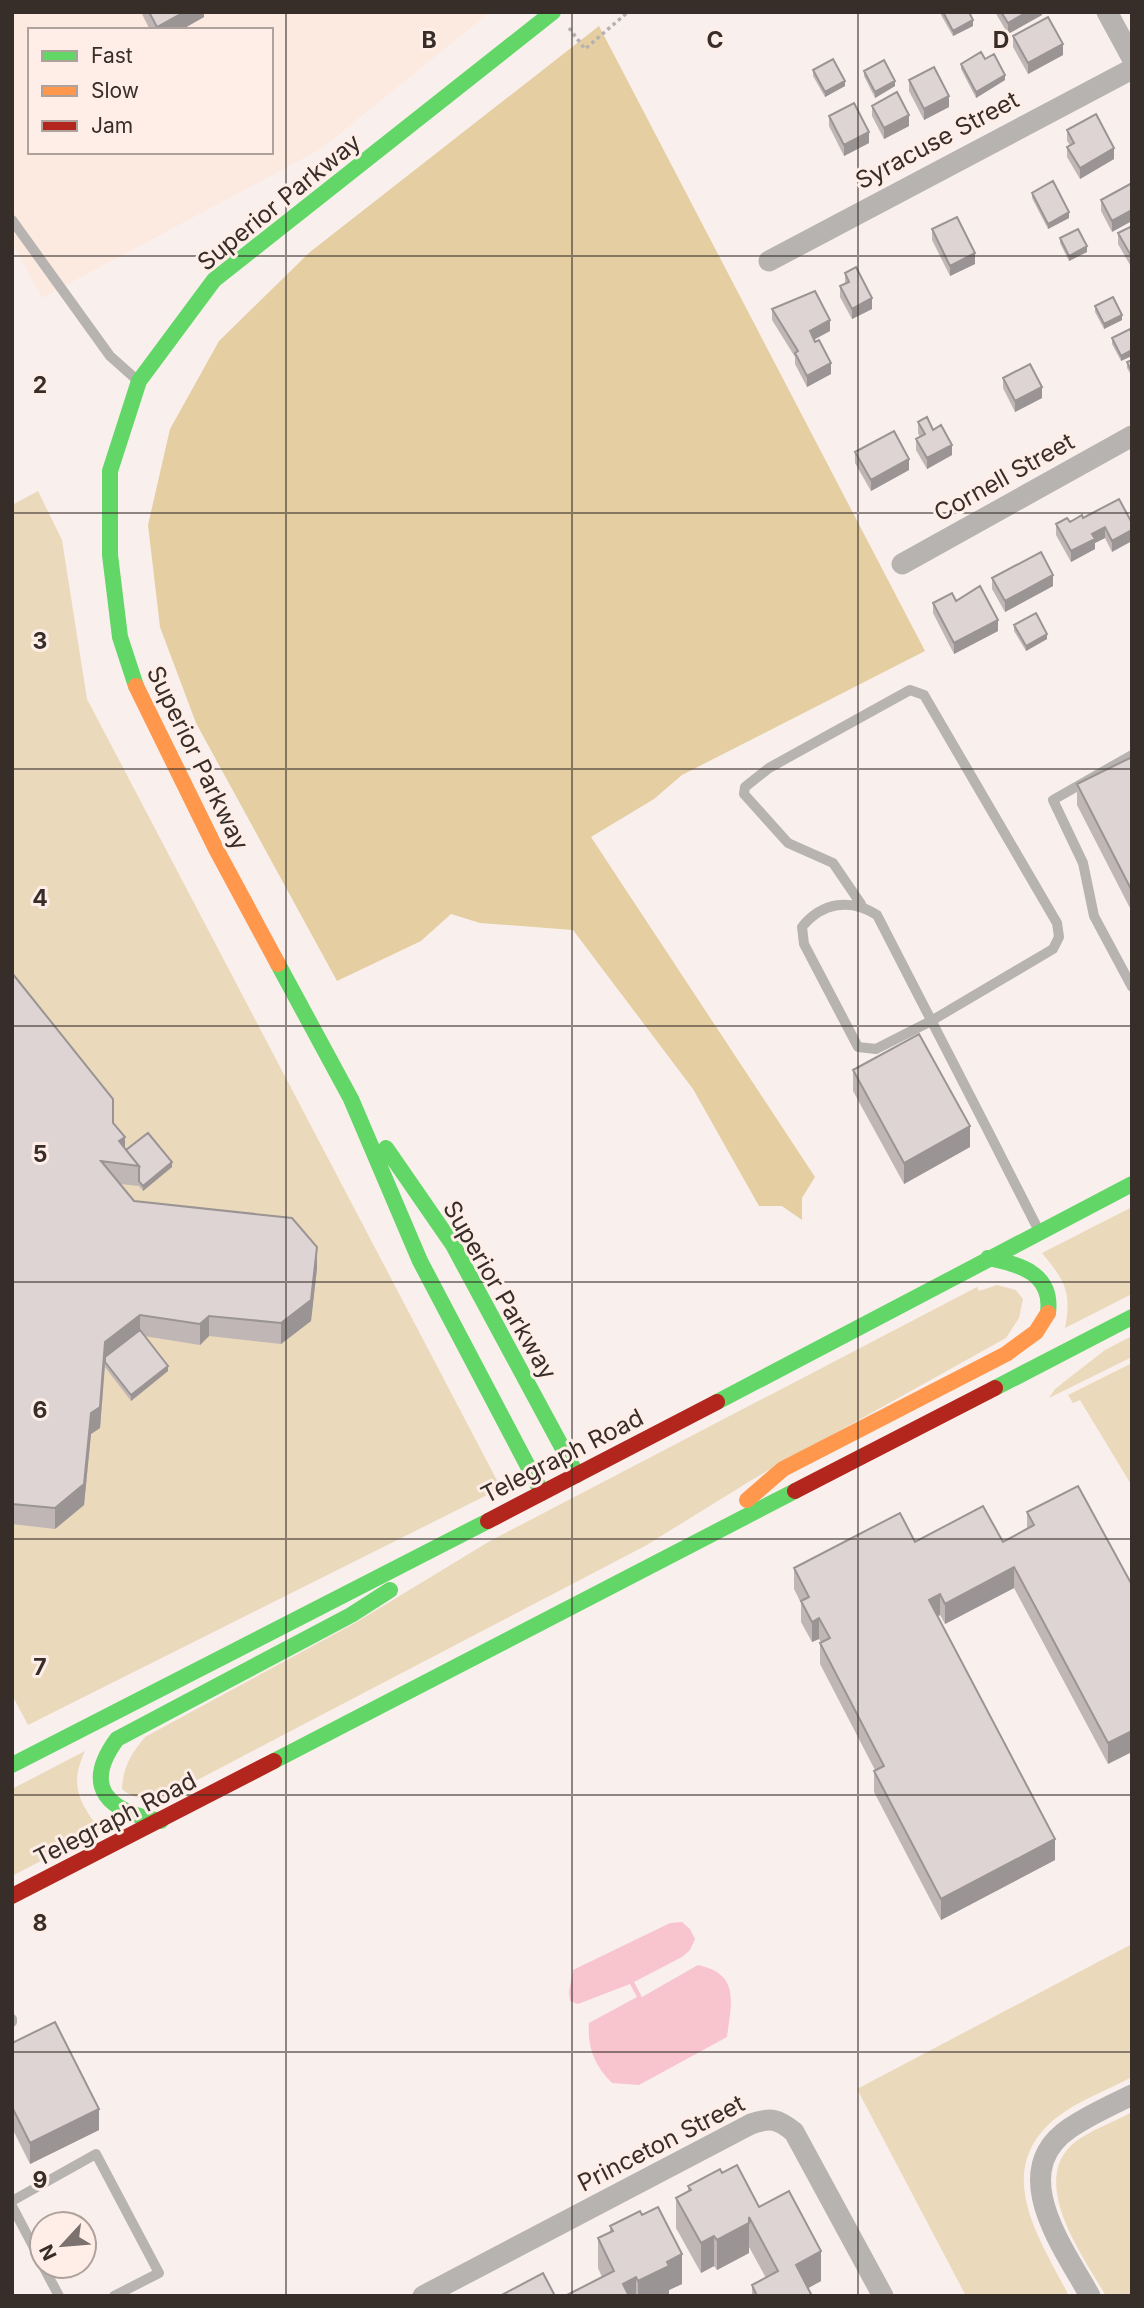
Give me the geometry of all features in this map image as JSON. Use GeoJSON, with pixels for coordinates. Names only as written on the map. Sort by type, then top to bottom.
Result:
{"type":"FeatureCollection","features":[{"type":"Feature","properties":{"kind":"main road","name":"Superior Parkway"},"geometry":{"type":"LineString","coordinates":[[542,1493],[420,1261],[351,1099],[194,807],[139,696],[120,637],[110,555],[110,471],[139,381],[214,281],[559,17]]}},
{"type":"Feature","properties":{"kind":"main road","name":"Superior Parkway"},"geometry":{"type":"LineString","coordinates":[[351,1099],[453,1245],[576,1475]]}},
{"type":"Feature","properties":{"kind":"main road","name":"Telegraph Road"},"geometry":{"type":"LineString","coordinates":[[12,1765],[542,1493],[1132,1184]]}},
{"type":"Feature","properties":{"kind":"main road"},"geometry":{"type":"LineString","coordinates":[[699,1540],[783,1469],[1006,1354],[1031,1337],[1044,1322],[1048,1312],[1043,1284],[1033,1272],[1021,1265],[988,1258]]}},
{"type":"Feature","properties":{"kind":"main road","name":"Telegraph Road"},"geometry":{"type":"LineString","coordinates":[[12,1896],[1132,1317]]}},
{"type":"Feature","properties":{"kind":"main road"},"geometry":{"type":"LineString","coordinates":[[161,1821],[126,1814],[112,1805],[105,1794],[100,1781],[101,1763],[117,1739],[351,1615],[396,1587],[437,1546]]}},
{"type":"Feature","properties":{"kind":"street"},"geometry":{"type":"LineString","coordinates":[[1107,12],[1132,58]]}},
{"type":"Feature","properties":{"kind":"street","name":"Syracuse Street"},"geometry":{"type":"LineString","coordinates":[[769,261],[1132,69]]}},
{"type":"Feature","properties":{"kind":"street","name":"Cornell Street"},"geometry":{"type":"LineString","coordinates":[[902,564],[1132,436]]}},
{"type":"Feature","properties":{"kind":"street"},"geometry":{"type":"LineString","coordinates":[[1090,2296],[1041,2201],[1041,2169],[1054,2142],[1069,2128],[1132,2095]]}},
{"type":"Feature","properties":{"kind":"street","name":"Princeton Street"},"geometry":{"type":"LineString","coordinates":[[423,2296],[739,2130],[768,2118],[780,2120],[799,2139],[883,2296]]}},
{"type":"Feature","properties":{"kind":"lane"},"geometry":{"type":"LineString","coordinates":[[12,220],[110,356],[139,381]]}},
{"type":"Feature","properties":{"kind":"lane"},"geometry":{"type":"LineString","coordinates":[[861,904],[825,908],[811,915],[802,927],[804,944],[858,1047],[876,1049],[932,1021],[1053,949],[1059,937],[1057,923],[936,715],[919,691],[910,690],[769,768],[745,787],[744,794],[788,843],[815,858],[833,863],[861,904],[877,915],[932,1021],[1040,1231]]}},
{"type":"Feature","properties":{"kind":"lane"},"geometry":{"type":"LineString","coordinates":[[1132,755],[1053,800],[1083,863],[1094,916],[1132,987]]}},
{"type":"Feature","properties":{"kind":"lane"},"geometry":{"type":"LineString","coordinates":[[28,2235],[12,2204],[96,2154],[159,2273],[114,2296]]}},
{"type":"Feature","properties":{"kind":"lane"},"geometry":{"type":"LineString","coordinates":[[51,2280],[59,2296]]}},
{"type":"Feature","properties":{"kind":"path"},"geometry":{"type":"LineString","coordinates":[[559,17],[585,49],[628,12]]}},
{"type":"Feature","properties":{"kind":"shaded area"},"geometry":{"type":"Polygon","coordinates":[[[12,12],[490,12],[321,149],[42,298],[12,242],[12,12]]]}},
{"type":"Feature","properties":{"kind":"shaded area"},"geometry":{"type":"Polygon","coordinates":[[[599,26],[925,651],[682,775],[654,799],[591,837],[815,1177],[802,1198],[802,1220],[782,1206],[759,1206],[693,1089],[573,930],[480,923],[451,914],[421,941],[337,981],[196,723],[160,627],[148,525],[170,429],[219,341],[310,252],[599,26]]]}},
{"type":"Feature","properties":{"kind":"shaded area"},"geometry":{"type":"Polygon","coordinates":[[[38,491],[62,540],[87,699],[501,1488],[28,1725],[12,1695],[12,505],[38,491]]]}},
{"type":"Feature","properties":{"kind":"shaded area"},"geometry":{"type":"Polygon","coordinates":[[[1132,1207],[1132,1294],[1065,1328],[1068,1305],[1065,1288],[1042,1253],[1132,1207]]]}},
{"type":"Feature","properties":{"kind":"shaded area"},"geometry":{"type":"Polygon","coordinates":[[[997,1285],[1016,1290],[1023,1299],[1019,1318],[1006,1338],[755,1478],[645,1546],[159,1800],[157,1795],[139,1798],[122,1789],[129,1761],[145,1737],[355,1623],[490,1541],[977,1287],[979,1291],[997,1285]]]}},
{"type":"Feature","properties":{"kind":"shaded area"},"geometry":{"type":"Polygon","coordinates":[[[1132,1336],[1132,1357],[1049,1398],[1055,1389],[1105,1350],[1132,1336]]]}},
{"type":"Feature","properties":{"kind":"shaded area"},"geometry":{"type":"Polygon","coordinates":[[[1132,1363],[1132,1486],[1080,1400],[1073,1403],[1068,1395],[1132,1363]]]}},
{"type":"Feature","properties":{"kind":"shaded area"},"geometry":{"type":"Polygon","coordinates":[[[85,1751],[77,1784],[82,1802],[100,1830],[12,1876],[12,1789],[85,1751]]]}},
{"type":"Feature","properties":{"kind":"shaded area"},"geometry":{"type":"Polygon","coordinates":[[[682,1922],[690,1929],[695,1939],[690,1950],[682,1957],[634,1982],[642,1997],[698,1965],[712,1969],[721,1975],[730,1992],[727,2037],[639,2085],[612,2083],[593,2056],[589,2041],[589,2023],[637,1997],[630,1984],[578,2004],[570,2001],[573,1970],[670,1923],[682,1922]]]}},
{"type":"Feature","properties":{"kind":"shaded area"},"geometry":{"type":"Polygon","coordinates":[[[1132,1944],[1132,2077],[1083,2101],[1056,2118],[1037,2139],[1027,2160],[1024,2183],[1027,2206],[1035,2229],[1069,2296],[966,2296],[857,2089],[1132,1944]]]}},
{"type":"Feature","properties":{"kind":"shaded area"},"geometry":{"type":"Polygon","coordinates":[[[1132,2112],[1132,2296],[1106,2296],[1073,2240],[1064,2219],[1056,2177],[1062,2158],[1075,2142],[1132,2112]]]}},
{"type":"Feature","properties":{"kind":"building"},"geometry":{"type":"Polygon","coordinates":[[[149,12],[184,12],[157,27],[149,12]]]}},
{"type":"Feature","properties":{"kind":"building"},"geometry":{"type":"Polygon","coordinates":[[[943,12],[969,12],[973,20],[953,31],[943,12]]]}},
{"type":"Feature","properties":{"kind":"building"},"geometry":{"type":"Polygon","coordinates":[[[1001,12],[1027,12],[1008,23],[1001,12]]]}},
{"type":"Feature","properties":{"kind":"building"},"geometry":{"type":"Polygon","coordinates":[[[1048,17],[1063,44],[1028,63],[1013,36],[1048,17]]]}},
{"type":"Feature","properties":{"kind":"building"},"geometry":{"type":"Polygon","coordinates":[[[981,52],[985,59],[994,54],[1005,75],[976,92],[961,64],[981,52]]]}},
{"type":"Feature","properties":{"kind":"building"},"geometry":{"type":"Polygon","coordinates":[[[833,59],[845,81],[825,92],[813,70],[833,59]]]}},
{"type":"Feature","properties":{"kind":"building"},"geometry":{"type":"Polygon","coordinates":[[[884,60],[895,81],[875,92],[864,71],[884,60]]]}},
{"type":"Feature","properties":{"kind":"building"},"geometry":{"type":"Polygon","coordinates":[[[934,67],[949,96],[924,109],[909,80],[934,67]]]}},
{"type":"Feature","properties":{"kind":"building"},"geometry":{"type":"Polygon","coordinates":[[[897,92],[909,115],[884,128],[872,106],[897,92]]]}},
{"type":"Feature","properties":{"kind":"building"},"geometry":{"type":"Polygon","coordinates":[[[854,103],[869,132],[844,145],[829,116],[854,103]]]}},
{"type":"Feature","properties":{"kind":"building"},"geometry":{"type":"Polygon","coordinates":[[[1096,114],[1114,148],[1080,168],[1067,147],[1074,143],[1067,130],[1096,114]]]}},
{"type":"Feature","properties":{"kind":"building"},"geometry":{"type":"Polygon","coordinates":[[[1053,181],[1069,212],[1048,224],[1032,193],[1053,181]]]}},
{"type":"Feature","properties":{"kind":"building"},"geometry":{"type":"Polygon","coordinates":[[[1132,183],[1132,210],[1112,221],[1101,200],[1132,183]]]}},
{"type":"Feature","properties":{"kind":"building"},"geometry":{"type":"Polygon","coordinates":[[[957,217],[975,253],[950,266],[932,229],[957,217]]]}},
{"type":"Feature","properties":{"kind":"building"},"geometry":{"type":"Polygon","coordinates":[[[1132,226],[1132,253],[1130,254],[1118,233],[1132,226]]]}},
{"type":"Feature","properties":{"kind":"building"},"geometry":{"type":"Polygon","coordinates":[[[1078,229],[1087,246],[1069,256],[1060,238],[1078,229]]]}},
{"type":"Feature","properties":{"kind":"building"},"geometry":{"type":"Polygon","coordinates":[[[856,267],[872,298],[852,309],[840,286],[849,282],[845,273],[856,267]]]}},
{"type":"Feature","properties":{"kind":"building"},"geometry":{"type":"Polygon","coordinates":[[[815,291],[830,320],[810,331],[815,342],[819,340],[831,363],[807,376],[795,353],[798,351],[772,309],[815,291]]]}},
{"type":"Feature","properties":{"kind":"building"},"geometry":{"type":"Polygon","coordinates":[[[1113,297],[1122,315],[1104,324],[1095,306],[1113,297]]]}},
{"type":"Feature","properties":{"kind":"building"},"geometry":{"type":"Polygon","coordinates":[[[1130,329],[1132,350],[1121,356],[1112,338],[1130,329]]]}},
{"type":"Feature","properties":{"kind":"building"},"geometry":{"type":"Polygon","coordinates":[[[1030,364],[1042,387],[1015,401],[1003,378],[1030,364]]]}},
{"type":"Feature","properties":{"kind":"building"},"geometry":{"type":"Polygon","coordinates":[[[927,417],[933,430],[941,425],[952,445],[927,458],[916,439],[925,434],[918,422],[927,417]]]}},
{"type":"Feature","properties":{"kind":"building"},"geometry":{"type":"Polygon","coordinates":[[[894,431],[909,459],[871,480],[855,452],[894,431]]]}},
{"type":"Feature","properties":{"kind":"building"},"geometry":{"type":"Polygon","coordinates":[[[1119,499],[1132,523],[1132,530],[1112,541],[1105,527],[1092,534],[1095,539],[1071,551],[1056,524],[1067,518],[1070,522],[1082,515],[1083,518],[1119,499]]]}},
{"type":"Feature","properties":{"kind":"building"},"geometry":{"type":"Polygon","coordinates":[[[1041,552],[1053,575],[1005,601],[992,578],[1041,552]]]}},
{"type":"Feature","properties":{"kind":"building"},"geometry":{"type":"Polygon","coordinates":[[[980,586],[998,620],[954,643],[933,603],[952,593],[956,601],[980,586]]]}},
{"type":"Feature","properties":{"kind":"building"},"geometry":{"type":"Polygon","coordinates":[[[1036,613],[1047,634],[1026,646],[1014,625],[1036,613]]]}},
{"type":"Feature","properties":{"kind":"building"},"geometry":{"type":"Polygon","coordinates":[[[1132,757],[1132,891],[1077,784],[1132,757]]]}},
{"type":"Feature","properties":{"kind":"building"},"geometry":{"type":"Polygon","coordinates":[[[12,973],[113,1099],[113,1123],[125,1137],[119,1141],[139,1166],[101,1161],[134,1201],[292,1218],[317,1247],[311,1300],[281,1323],[209,1316],[200,1324],[140,1315],[105,1342],[100,1407],[91,1413],[84,1484],[55,1508],[12,1504],[12,973]]]}},
{"type":"Feature","properties":{"kind":"building"},"geometry":{"type":"Polygon","coordinates":[[[919,1034],[970,1126],[904,1163],[853,1070],[919,1034]]]}},
{"type":"Feature","properties":{"kind":"building"},"geometry":{"type":"Polygon","coordinates":[[[148,1133],[172,1162],[143,1186],[139,1181],[139,1166],[126,1150],[148,1133]]]}},
{"type":"Feature","properties":{"kind":"building"},"geometry":{"type":"Polygon","coordinates":[[[140,1330],[168,1366],[131,1395],[105,1362],[105,1357],[140,1330]]]}},
{"type":"Feature","properties":{"kind":"building"},"geometry":{"type":"Polygon","coordinates":[[[1078,1486],[1132,1585],[1132,1731],[1108,1743],[1014,1567],[945,1604],[940,1594],[929,1600],[1055,1839],[941,1899],[874,1771],[884,1766],[820,1643],[830,1638],[819,1618],[812,1622],[801,1601],[809,1597],[794,1568],[900,1513],[915,1542],[983,1506],[1003,1542],[1034,1525],[1027,1512],[1078,1486]]]}},
{"type":"Feature","properties":{"kind":"building"},"geometry":{"type":"Polygon","coordinates":[[[55,2022],[99,2109],[30,2143],[12,2107],[12,2043],[55,2022]]]}},
{"type":"Feature","properties":{"kind":"building"},"geometry":{"type":"Polygon","coordinates":[[[737,2165],[759,2207],[789,2191],[821,2251],[796,2265],[812,2296],[757,2296],[752,2285],[778,2271],[749,2217],[749,2223],[717,2240],[714,2236],[701,2243],[676,2198],[691,2190],[688,2186],[720,2169],[722,2173],[737,2165]]]}},
{"type":"Feature","properties":{"kind":"building"},"geometry":{"type":"Polygon","coordinates":[[[658,2207],[682,2254],[667,2262],[669,2266],[638,2281],[636,2277],[623,2284],[629,2296],[565,2296],[614,2271],[598,2238],[613,2231],[610,2226],[640,2211],[642,2215],[658,2207]]]}},
{"type":"Feature","properties":{"kind":"building"},"geometry":{"type":"Polygon","coordinates":[[[543,2273],[555,2296],[500,2296],[543,2273]]]}},
{"type":"Feature","properties":{"kind":"traffic: fast"},"geometry":{"type":"LineString","coordinates":[[136,686],[120,637],[110,555],[110,471],[139,381],[214,280],[553,12]]}},
{"type":"Feature","properties":{"kind":"traffic: fast"},"geometry":{"type":"LineString","coordinates":[[278,964],[351,1099],[420,1261],[542,1493]]}},
{"type":"Feature","properties":{"kind":"traffic: fast"},"geometry":{"type":"LineString","coordinates":[[386,1148],[453,1245],[577,1475]]}},
{"type":"Feature","properties":{"kind":"traffic: fast"},"geometry":{"type":"LineString","coordinates":[[717,1402],[1132,1184]]}},
{"type":"Feature","properties":{"kind":"traffic: fast"},"geometry":{"type":"LineString","coordinates":[[988,1258],[1022,1267],[1032,1273],[1045,1288],[1048,1313]]}},
{"type":"Feature","properties":{"kind":"traffic: fast"},"geometry":{"type":"LineString","coordinates":[[995,1388],[1132,1317]]}},
{"type":"Feature","properties":{"kind":"traffic: fast"},"geometry":{"type":"LineString","coordinates":[[274,1761],[795,1491]]}},
{"type":"Feature","properties":{"kind":"traffic: fast"},"geometry":{"type":"LineString","coordinates":[[12,1765],[488,1521]]}},
{"type":"Feature","properties":{"kind":"traffic: fast"},"geometry":{"type":"LineString","coordinates":[[161,1821],[127,1811],[106,1795],[101,1784],[101,1771],[106,1756],[117,1739],[351,1615],[390,1590]]}},
{"type":"Feature","properties":{"kind":"traffic: slow"},"geometry":{"type":"LineString","coordinates":[[136,686],[216,849],[278,964]]}},
{"type":"Feature","properties":{"kind":"traffic: slow"},"geometry":{"type":"LineString","coordinates":[[747,1500],[783,1469],[1006,1354],[1036,1332],[1048,1313]]}},
{"type":"Feature","properties":{"kind":"traffic: jam"},"geometry":{"type":"LineString","coordinates":[[795,1491],[995,1388]]}},
{"type":"Feature","properties":{"kind":"traffic: jam"},"geometry":{"type":"LineString","coordinates":[[488,1521],[717,1402]]}},
{"type":"Feature","properties":{"kind":"traffic: jam"},"geometry":{"type":"LineString","coordinates":[[12,1896],[274,1761]]}}]}
